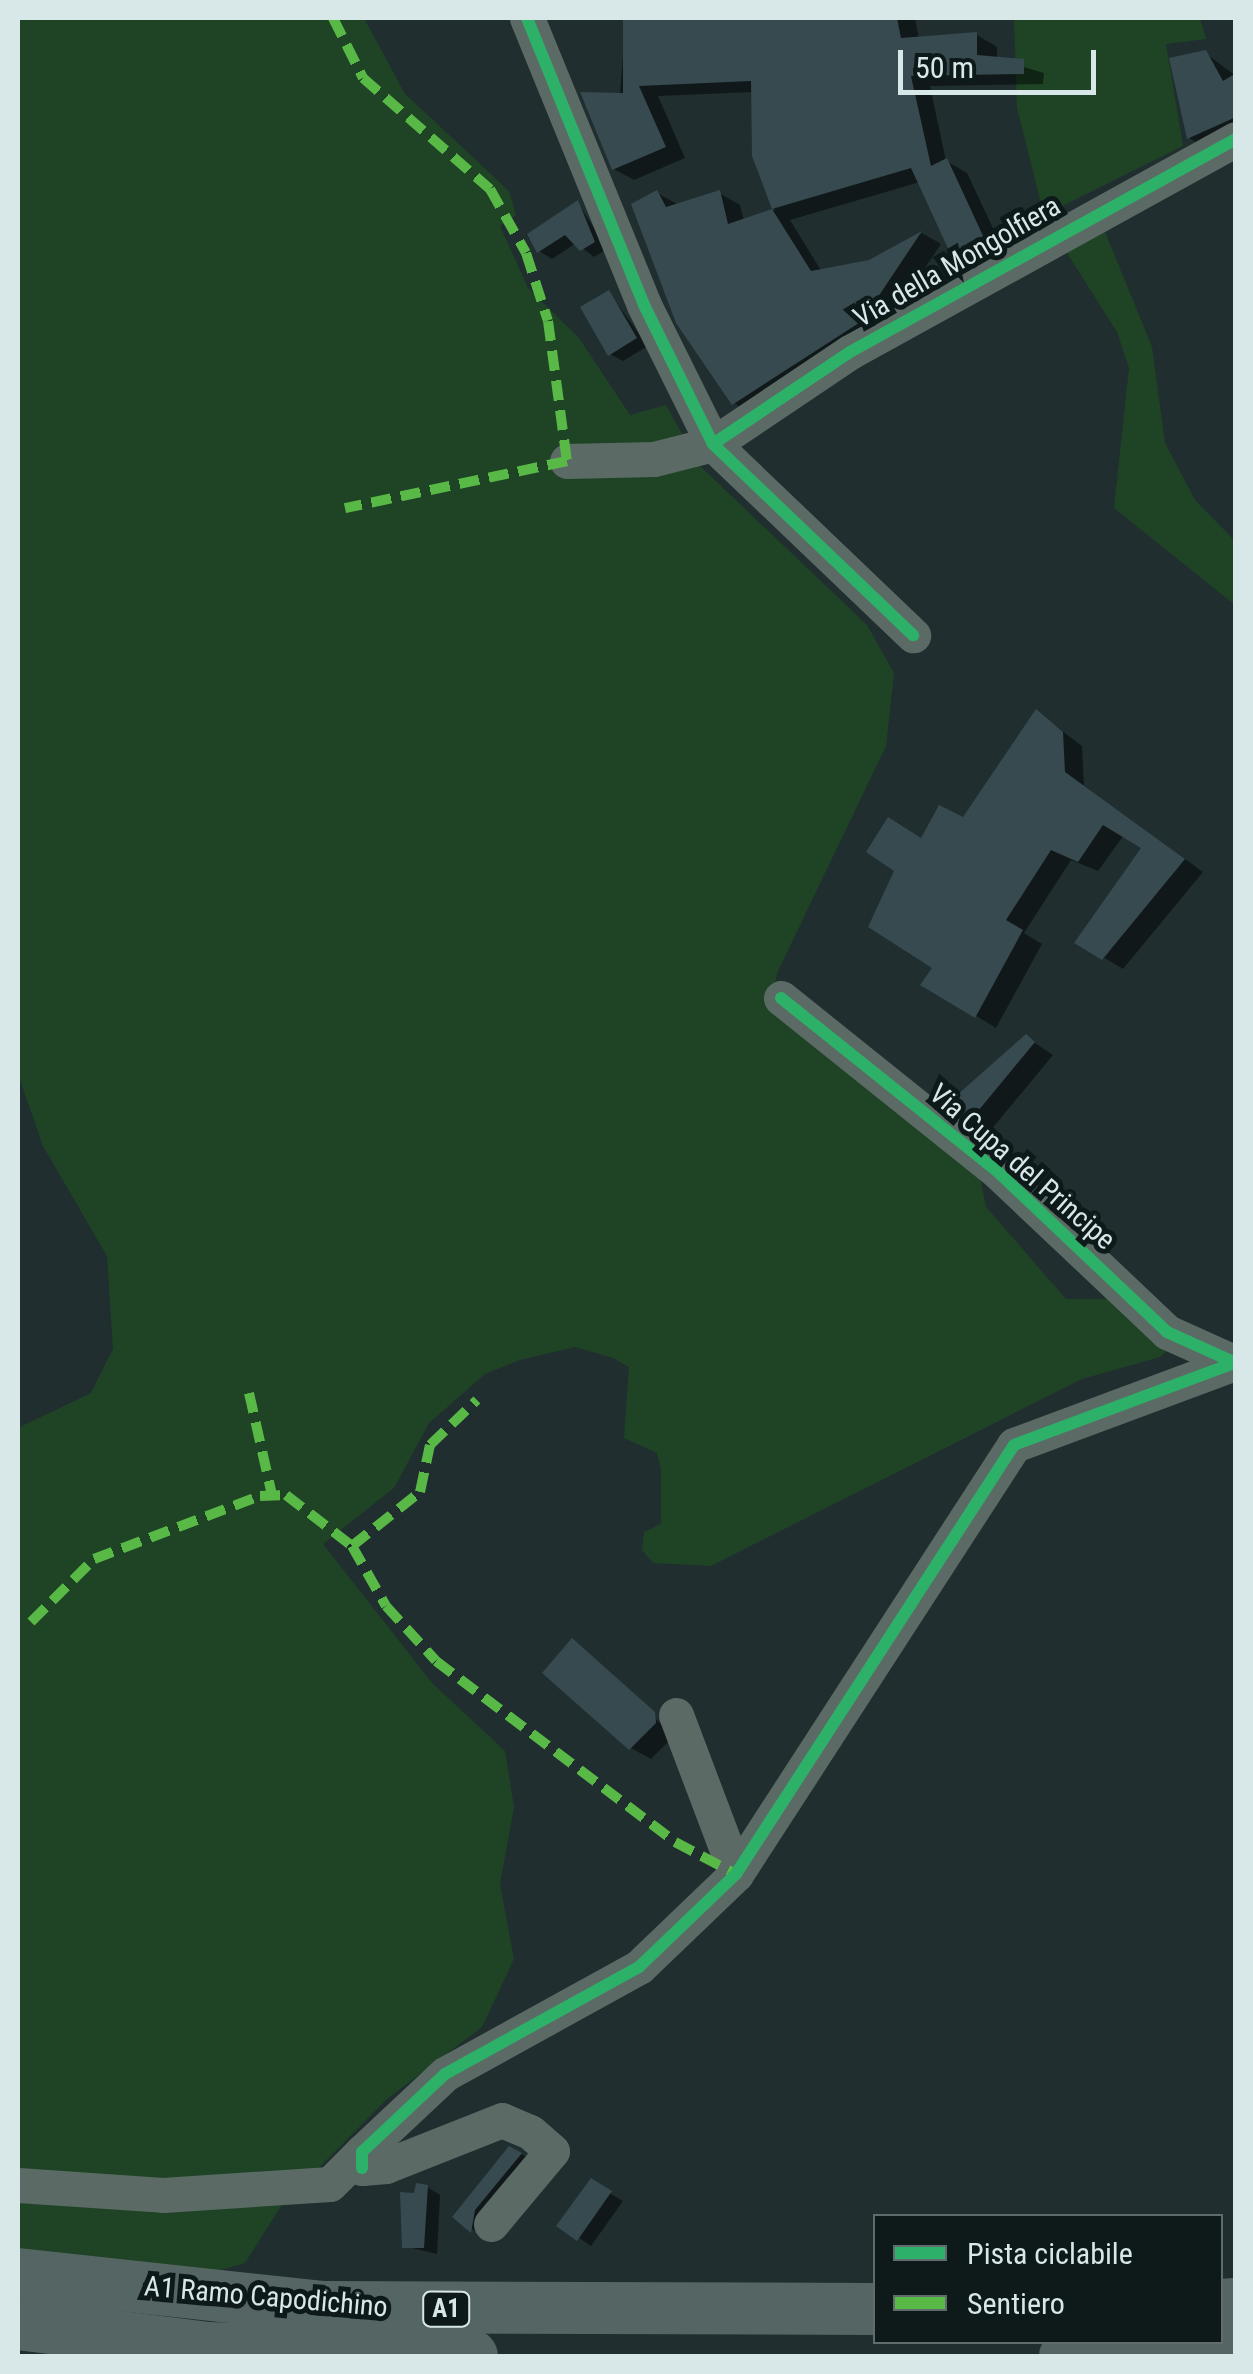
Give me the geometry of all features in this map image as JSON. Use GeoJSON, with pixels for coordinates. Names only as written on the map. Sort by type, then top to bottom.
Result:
{"type":"FeatureCollection","features":[{"type":"Feature","properties":{"kind":"highway","name":"A1 Ramo Capodichino"},"geometry":{"type":"LineString","coordinates":[[18,2274],[321,2307],[873,2308]]}},
{"type":"Feature","properties":{"kind":"highway","name":"A1 Ramo Capodichino"},"geometry":{"type":"LineString","coordinates":[[18,2324],[208,2348],[472,2356]]}},
{"type":"Feature","properties":{"kind":"highway"},"geometry":{"type":"LineString","coordinates":[[1064,2356],[1236,2352]]}},
{"type":"Feature","properties":{"kind":"street"},"geometry":{"type":"LineString","coordinates":[[528,18],[644,305],[713,444],[913,635]]}},
{"type":"Feature","properties":{"kind":"street","name":"Via della Mongolfiera"},"geometry":{"type":"LineString","coordinates":[[567,462],[654,459],[713,444],[850,352],[1236,138]]}},
{"type":"Feature","properties":{"kind":"street","name":"Via Cupa del Principe"},"geometry":{"type":"LineString","coordinates":[[781,998],[998,1172],[1167,1332],[1235,1363]]}},
{"type":"Feature","properties":{"kind":"street"},"geometry":{"type":"LineString","coordinates":[[18,2185],[163,2195],[330,2184],[362,2160],[445,2074],[639,1967],[736,1874],[1014,1445],[1235,1363]]}},
{"type":"Feature","properties":{"kind":"street"},"geometry":{"type":"LineString","coordinates":[[676,1715],[736,1874]]}},
{"type":"Feature","properties":{"kind":"street"},"geometry":{"type":"LineString","coordinates":[[362,2160],[502,2120],[552,2151],[492,2224]]}},
{"type":"Feature","properties":{"kind":"green space"},"geometry":{"type":"Polygon","coordinates":[[[18,18],[364,18],[405,94],[509,191],[516,215],[500,226],[528,288],[579,338],[630,415],[666,405],[699,465],[867,625],[894,673],[886,746],[777,973],[771,1006],[971,1132],[986,1207],[1066,1299],[1153,1299],[1190,1329],[1160,1357],[1082,1379],[711,1566],[653,1563],[642,1550],[644,1532],[661,1524],[661,1470],[657,1453],[624,1438],[629,1367],[613,1358],[575,1347],[520,1360],[485,1374],[429,1423],[394,1488],[323,1544],[432,1683],[505,1751],[514,1807],[500,1884],[514,1959],[482,2027],[387,2099],[281,2206],[245,2263],[207,2274],[18,2253],[18,1428],[91,1393],[113,1349],[107,1256],[43,1146],[18,1074],[18,18]]]}},
{"type":"Feature","properties":{"kind":"green space"},"geometry":{"type":"Polygon","coordinates":[[[1014,18],[1200,18],[1206,39],[1166,44],[1183,146],[1044,215],[1017,108],[1014,18]]]}},
{"type":"Feature","properties":{"kind":"green space"},"geometry":{"type":"Polygon","coordinates":[[[1101,222],[1152,347],[1165,443],[1195,500],[1235,541],[1235,605],[1114,508],[1129,368],[1117,332],[1062,245],[1101,222]]]}},
{"type":"Feature","properties":{"kind":"building"},"geometry":{"type":"Polygon","coordinates":[[[623,18],[897,18],[901,38],[977,32],[977,55],[1024,59],[1024,74],[911,76],[931,166],[947,158],[990,251],[957,268],[911,168],[772,209],[752,156],[751,81],[639,86],[666,147],[612,170],[580,92],[623,93],[623,18]]]}},
{"type":"Feature","properties":{"kind":"building"},"geometry":{"type":"Polygon","coordinates":[[[1206,50],[1223,81],[1236,73],[1236,117],[1187,139],[1169,58],[1206,50]]]}},
{"type":"Feature","properties":{"kind":"building"},"geometry":{"type":"Polygon","coordinates":[[[657,190],[666,207],[720,190],[728,224],[772,209],[811,271],[869,260],[922,231],[862,321],[732,405],[676,323],[631,204],[657,190]]]}},
{"type":"Feature","properties":{"kind":"building"},"geometry":{"type":"Polygon","coordinates":[[[578,200],[595,242],[580,251],[565,235],[537,253],[527,234],[578,200]]]}},
{"type":"Feature","properties":{"kind":"building"},"geometry":{"type":"Polygon","coordinates":[[[609,290],[637,338],[608,356],[580,307],[609,290]]]}},
{"type":"Feature","properties":{"kind":"building"},"geometry":{"type":"Polygon","coordinates":[[[1036,709],[1063,732],[1065,772],[1185,859],[1102,960],[1074,943],[1141,848],[1103,825],[1078,862],[1051,850],[1006,920],[1023,930],[975,1018],[920,985],[932,968],[868,927],[894,871],[866,852],[888,817],[921,838],[939,805],[963,817],[1036,709]]]}},
{"type":"Feature","properties":{"kind":"building"},"geometry":{"type":"Polygon","coordinates":[[[1026,1034],[1035,1042],[969,1122],[947,1104],[1026,1034]]]}},
{"type":"Feature","properties":{"kind":"building"},"geometry":{"type":"Polygon","coordinates":[[[572,1638],[655,1712],[656,1723],[629,1750],[542,1673],[572,1638]]]}},
{"type":"Feature","properties":{"kind":"building"},"geometry":{"type":"Polygon","coordinates":[[[509,2146],[522,2153],[475,2210],[471,2233],[452,2217],[509,2146]]]}},
{"type":"Feature","properties":{"kind":"building"},"geometry":{"type":"Polygon","coordinates":[[[591,2178],[612,2191],[577,2241],[556,2226],[591,2178]]]}},
{"type":"Feature","properties":{"kind":"building"},"geometry":{"type":"Polygon","coordinates":[[[416,2183],[428,2185],[424,2248],[402,2248],[400,2192],[414,2193],[416,2183]]]}},
{"type":"Feature","properties":{"kind":"marked path"},"geometry":{"type":"LineString","coordinates":[[333,18],[363,78],[490,189],[526,253],[548,321],[567,461],[345,508]]}},
{"type":"Feature","properties":{"kind":"marked path"},"geometry":{"type":"LineString","coordinates":[[249,1393],[272,1495]]}},
{"type":"Feature","properties":{"kind":"marked path"},"geometry":{"type":"LineString","coordinates":[[352,1546],[420,1492],[430,1445],[477,1400]]}},
{"type":"Feature","properties":{"kind":"marked path"},"geometry":{"type":"LineString","coordinates":[[31,1622],[94,1559],[260,1496],[286,1495],[352,1546],[386,1606],[436,1661],[675,1842],[736,1874]]}},
{"type":"Feature","properties":{"kind":"cycle path"},"geometry":{"type":"LineString","coordinates":[[527,18],[644,305],[713,444],[913,635]]}},
{"type":"Feature","properties":{"kind":"cycle path"},"geometry":{"type":"LineString","coordinates":[[713,444],[850,352],[1236,139]]}},
{"type":"Feature","properties":{"kind":"cycle path"},"geometry":{"type":"LineString","coordinates":[[781,998],[998,1172],[1167,1332],[1236,1363]]}},
{"type":"Feature","properties":{"kind":"cycle path"},"geometry":{"type":"LineString","coordinates":[[362,2168],[362,2152],[445,2074],[639,1967],[736,1874],[1014,1445],[1235,1363]]}}]}
